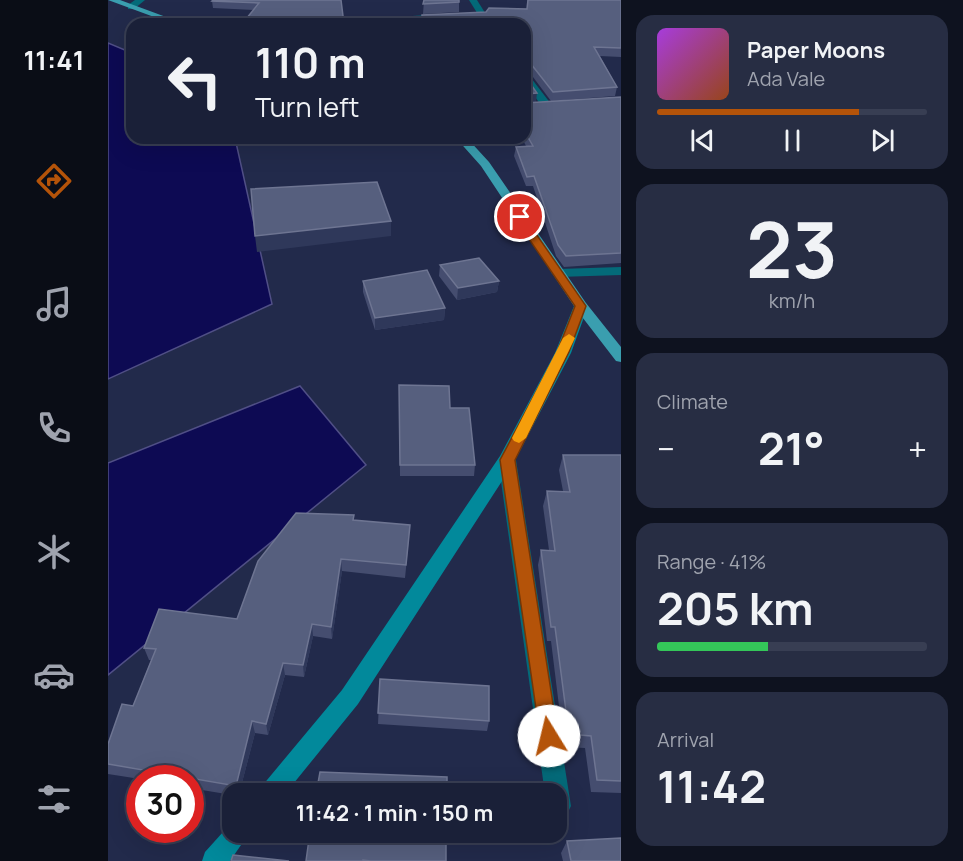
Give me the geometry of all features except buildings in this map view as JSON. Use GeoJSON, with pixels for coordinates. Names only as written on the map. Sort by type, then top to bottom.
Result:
{"type":"FeatureCollection","features":[{"type":"Feature","properties":{"kind":"main road"},"geometry":{"type":"LineString","coordinates":[[112,0],[162,18]]}},
{"type":"Feature","properties":{"kind":"main road"},"geometry":{"type":"LineString","coordinates":[[467,144],[485,164],[580,306],[621,357]]}},
{"type":"Feature","properties":{"kind":"main road"},"geometry":{"type":"LineString","coordinates":[[279,783],[350,697],[507,460],[563,352],[580,306]]}},
{"type":"Feature","properties":{"kind":"main road"},"geometry":{"type":"LineString","coordinates":[[214,861],[229,843]]}},
{"type":"Feature","properties":{"kind":"street"},"geometry":{"type":"LineString","coordinates":[[131,8],[141,0]]}},
{"type":"Feature","properties":{"kind":"street"},"geometry":{"type":"LineString","coordinates":[[471,16],[482,16],[473,0]]}},
{"type":"Feature","properties":{"kind":"street"},"geometry":{"type":"LineString","coordinates":[[439,18],[460,17]]}},
{"type":"Feature","properties":{"kind":"street"},"geometry":{"type":"LineString","coordinates":[[531,84],[547,106]]}},
{"type":"Feature","properties":{"kind":"street"},"geometry":{"type":"LineString","coordinates":[[558,273],[621,271]]}},
{"type":"Feature","properties":{"kind":"street"},"geometry":{"type":"LineString","coordinates":[[507,460],[556,783]]}},
{"type":"Feature","properties":{"kind":"shaded area"},"geometry":{"type":"Polygon","coordinates":[[[108,43],[126,50],[126,144],[236,144],[272,304],[108,379],[108,43]]]}},
{"type":"Feature","properties":{"kind":"shaded area"},"geometry":{"type":"Polygon","coordinates":[[[300,386],[366,465],[108,675],[108,463],[300,386]]]}},
{"type":"Feature","properties":{"kind":"slow traffic"},"geometry":{"type":"LineString","coordinates":[[519,438],[569,338]]}},
{"type":"Feature","properties":{"kind":"route"},"geometry":{"type":"LineString","coordinates":[[520,217],[580,306],[563,352],[507,460],[549,736]]}}]}
